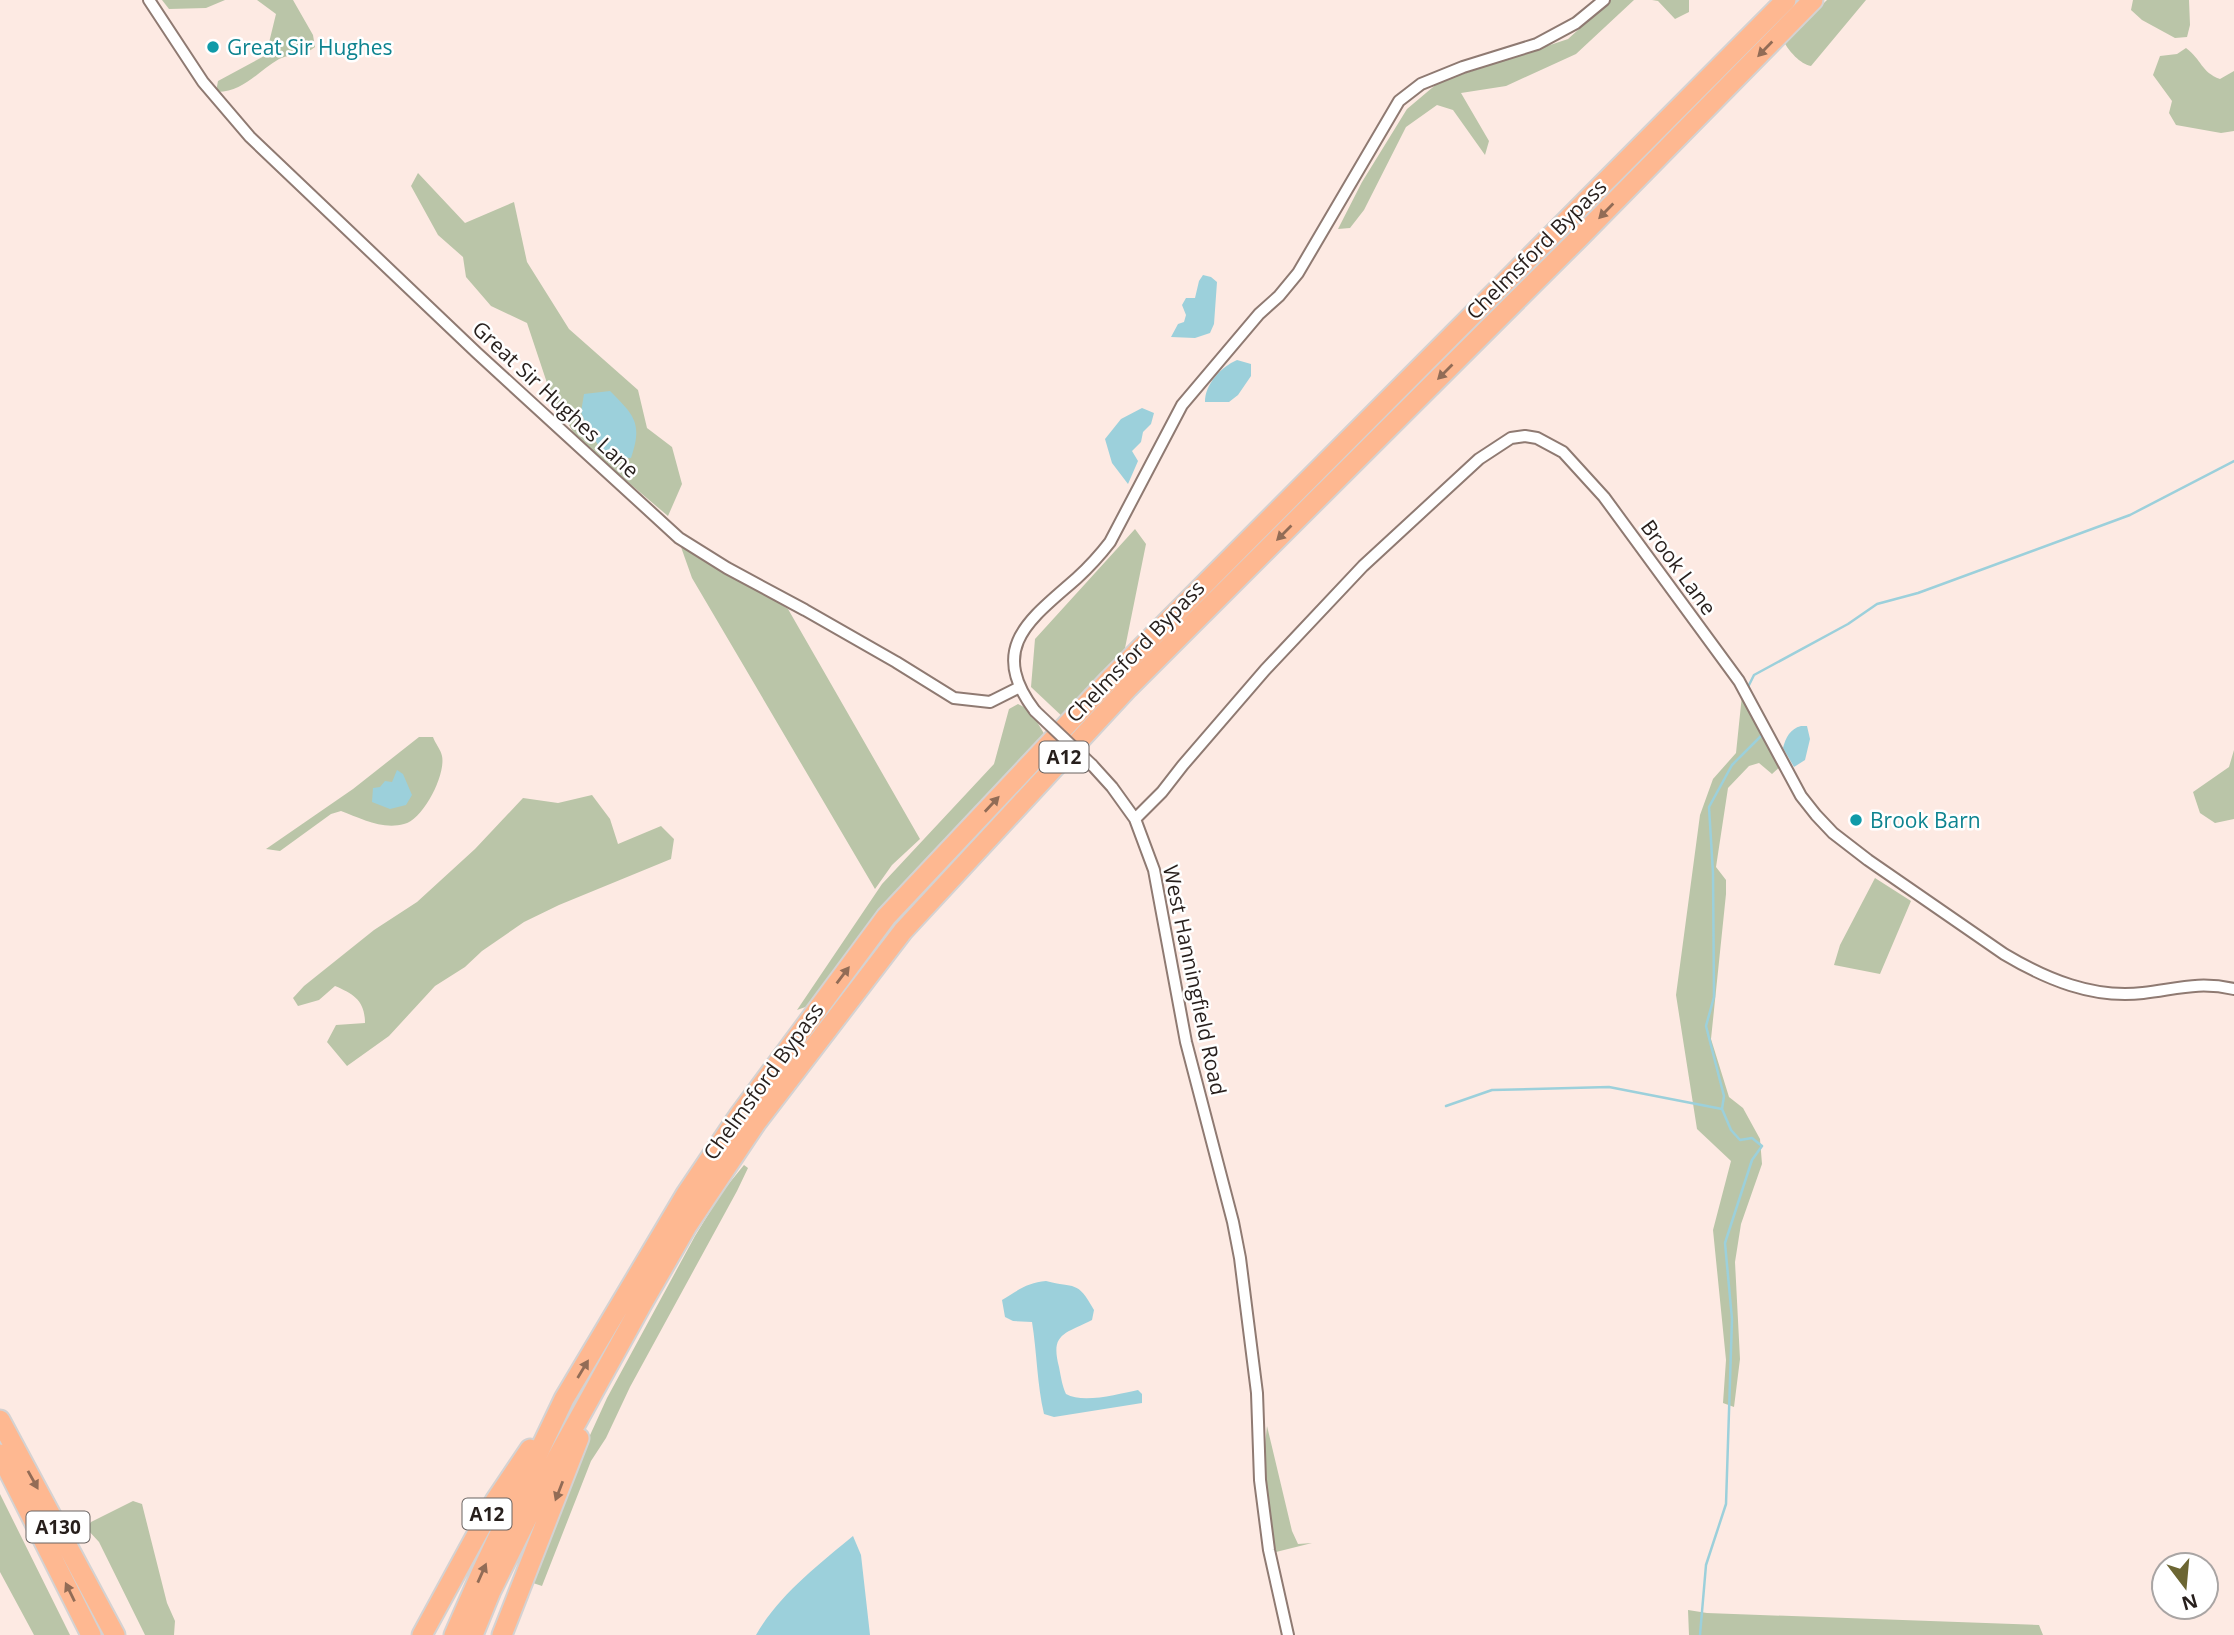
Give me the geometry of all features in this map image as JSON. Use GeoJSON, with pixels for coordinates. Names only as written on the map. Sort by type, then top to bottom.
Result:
{"type":"FeatureCollection","features":[{"type":"Feature","properties":{"kind":"highway","name":"Chelmsford Bypass"},"geometry":{"type":"LineString","coordinates":[[454,1635],[564,1399],[686,1194],[740,1114],[886,917],[1110,679],[1786,0]]}},
{"type":"Feature","properties":{"kind":"highway","name":"Chelmsford Bypass"},"geometry":{"type":"LineString","coordinates":[[473,1635],[491,1591],[552,1468],[687,1226],[748,1135],[903,931],[1128,688],[1813,0]]}},
{"type":"Feature","properties":{"kind":"highway","name":"A12"},"geometry":{"type":"LineString","coordinates":[[502,1635],[575,1450],[599,1381]]}},
{"type":"Feature","properties":{"kind":"highway","name":"A12"},"geometry":{"type":"LineString","coordinates":[[422,1635],[495,1501],[564,1399]]}},
{"type":"Feature","properties":{"kind":"highway","name":"A130"},"geometry":{"type":"LineString","coordinates":[[0,1420],[115,1635]]}},
{"type":"Feature","properties":{"kind":"highway","name":"A130"},"geometry":{"type":"LineString","coordinates":[[0,1454],[90,1635]]}},
{"type":"Feature","properties":{"kind":"street","name":"Great Sir Hughes Lane"},"geometry":{"type":"LineString","coordinates":[[149,0],[203,82],[250,138],[679,538],[954,698],[990,702],[1020,687]]}},
{"type":"Feature","properties":{"kind":"street","name":"West Hanningfield Road"},"geometry":{"type":"LineString","coordinates":[[1288,1635],[1269,1550],[1260,1480],[1257,1393],[1233,1222],[1186,1042],[1154,870],[1135,819],[1112,787],[1035,711],[1026,698],[1016,675],[1016,644],[1023,628],[1038,611],[1098,558],[1110,542],[1182,405],[1250,324],[1298,274],[1399,101],[1421,84],[1463,67],[1537,44],[1576,23],[1604,0]]}},
{"type":"Feature","properties":{"kind":"street","name":"Brook Lane"},"geometry":{"type":"LineString","coordinates":[[1135,819],[1162,792],[1265,670],[1363,566],[1479,459],[1511,438],[1525,436],[1537,438],[1563,452],[1604,496],[1739,681],[1801,796],[1816,816],[1854,850],[2004,954],[2027,968],[2060,982],[2113,993],[2141,993],[2194,985],[2234,989]]}},
{"type":"Feature","properties":{"kind":"green space"},"geometry":{"type":"Polygon","coordinates":[[[162,0],[225,0],[206,8],[169,9],[162,0]]]}},
{"type":"Feature","properties":{"kind":"green space"},"geometry":{"type":"Polygon","coordinates":[[[257,0],[293,0],[313,35],[315,47],[307,52],[279,59],[234,89],[216,92],[218,81],[266,55],[276,14],[257,0]]]}},
{"type":"Feature","properties":{"kind":"green space"},"geometry":{"type":"Polygon","coordinates":[[[1611,0],[1634,0],[1576,54],[1506,86],[1461,93],[1489,141],[1485,155],[1453,110],[1437,105],[1406,127],[1364,210],[1350,228],[1338,229],[1362,182],[1407,109],[1439,82],[1568,39],[1611,0]]]}},
{"type":"Feature","properties":{"kind":"green space"},"geometry":{"type":"Polygon","coordinates":[[[1652,0],[1689,0],[1689,12],[1675,19],[1658,1],[1652,0]]]}},
{"type":"Feature","properties":{"kind":"green space"},"geometry":{"type":"Polygon","coordinates":[[[1827,0],[1866,0],[1811,66],[1795,57],[1784,42],[1827,0]]]}},
{"type":"Feature","properties":{"kind":"green space"},"geometry":{"type":"Polygon","coordinates":[[[2133,0],[2189,0],[2190,25],[2187,37],[2175,38],[2142,20],[2131,10],[2133,0]]]}},
{"type":"Feature","properties":{"kind":"green space"},"geometry":{"type":"Polygon","coordinates":[[[2186,48],[2205,69],[2220,79],[2234,71],[2234,131],[2221,133],[2176,125],[2169,113],[2172,101],[2153,75],[2160,56],[2177,54],[2186,48]]]}},
{"type":"Feature","properties":{"kind":"green space"},"geometry":{"type":"Polygon","coordinates":[[[418,173],[465,223],[514,202],[527,262],[569,329],[638,390],[647,428],[672,447],[682,484],[668,516],[577,439],[550,392],[527,323],[491,306],[466,277],[463,257],[438,235],[411,186],[418,173]]]}},
{"type":"Feature","properties":{"kind":"green space"},"geometry":{"type":"Polygon","coordinates":[[[1135,529],[1146,544],[1123,658],[1065,719],[1031,687],[1035,639],[1135,529]]]}},
{"type":"Feature","properties":{"kind":"green space"},"geometry":{"type":"Polygon","coordinates":[[[681,547],[709,557],[788,609],[920,839],[892,865],[875,889],[692,578],[681,547]]]}},
{"type":"Feature","properties":{"kind":"green space"},"geometry":{"type":"Polygon","coordinates":[[[1742,695],[1782,765],[1772,774],[1759,763],[1749,766],[1728,788],[1716,867],[1726,880],[1726,894],[1711,1039],[1729,1097],[1743,1108],[1760,1139],[1762,1164],[1741,1224],[1735,1262],[1740,1359],[1734,1407],[1723,1403],[1726,1360],[1713,1230],[1731,1161],[1697,1129],[1676,995],[1700,815],[1713,779],[1736,753],[1742,695]]]}},
{"type":"Feature","properties":{"kind":"green space"},"geometry":{"type":"Polygon","coordinates":[[[1018,704],[1030,710],[1046,737],[811,1005],[797,1010],[882,884],[994,764],[1009,709],[1018,704]]]}},
{"type":"Feature","properties":{"kind":"green space"},"geometry":{"type":"Polygon","coordinates":[[[419,737],[433,737],[441,754],[442,764],[432,796],[411,821],[396,825],[379,824],[341,811],[331,814],[280,851],[266,849],[353,789],[419,737]]]}},
{"type":"Feature","properties":{"kind":"green space"},"geometry":{"type":"Polygon","coordinates":[[[2234,750],[2234,819],[2215,823],[2200,813],[2193,792],[2229,767],[2234,750]]]}},
{"type":"Feature","properties":{"kind":"green space"},"geometry":{"type":"Polygon","coordinates":[[[592,795],[610,819],[618,844],[661,826],[674,839],[671,859],[524,922],[435,986],[389,1036],[347,1066],[327,1042],[336,1025],[365,1023],[361,1004],[348,992],[335,986],[319,1000],[298,1006],[293,998],[304,986],[374,930],[417,902],[475,849],[523,798],[558,803],[592,795]]]}},
{"type":"Feature","properties":{"kind":"green space"},"geometry":{"type":"Polygon","coordinates":[[[1875,878],[1911,901],[1880,974],[1834,965],[1840,945],[1875,878]]]}},
{"type":"Feature","properties":{"kind":"green space"},"geometry":{"type":"Polygon","coordinates":[[[744,1165],[748,1168],[737,1191],[630,1387],[606,1438],[591,1461],[542,1586],[530,1582],[607,1398],[695,1236],[722,1192],[744,1165]]]}},
{"type":"Feature","properties":{"kind":"green space"},"geometry":{"type":"Polygon","coordinates":[[[1267,1426],[1292,1531],[1298,1544],[1312,1543],[1272,1553],[1264,1490],[1267,1426]]]}},
{"type":"Feature","properties":{"kind":"green space"},"geometry":{"type":"Polygon","coordinates":[[[0,1494],[70,1635],[34,1635],[0,1572],[0,1494]]]}},
{"type":"Feature","properties":{"kind":"green space"},"geometry":{"type":"Polygon","coordinates":[[[133,1501],[142,1504],[167,1603],[175,1621],[174,1635],[145,1635],[99,1542],[87,1529],[91,1522],[133,1501]]]}},
{"type":"Feature","properties":{"kind":"green space"},"geometry":{"type":"Polygon","coordinates":[[[1688,1610],[1707,1613],[2039,1625],[2043,1635],[1689,1635],[1688,1610]]]}},
{"type":"Feature","properties":{"kind":"water"},"geometry":{"type":"Polygon","coordinates":[[[1203,275],[1217,282],[1214,324],[1210,333],[1195,338],[1171,337],[1178,324],[1184,322],[1186,315],[1182,305],[1186,298],[1195,298],[1203,275]]]}},
{"type":"Feature","properties":{"kind":"water"},"geometry":{"type":"Polygon","coordinates":[[[1237,360],[1251,364],[1251,376],[1238,395],[1229,402],[1205,402],[1215,377],[1237,360]]]}},
{"type":"Feature","properties":{"kind":"water"},"geometry":{"type":"Polygon","coordinates":[[[610,391],[634,420],[636,436],[631,458],[611,457],[603,451],[590,434],[581,412],[584,394],[610,391]]]}},
{"type":"Feature","properties":{"kind":"water"},"geometry":{"type":"Polygon","coordinates":[[[1142,408],[1154,413],[1151,424],[1143,432],[1141,442],[1132,451],[1138,461],[1128,484],[1112,463],[1105,439],[1121,419],[1142,408]]]}},
{"type":"Feature","properties":{"kind":"water"},"geometry":{"type":"Polygon","coordinates":[[[1801,726],[1807,726],[1810,739],[1805,760],[1794,767],[1783,748],[1789,734],[1801,726]]]}},
{"type":"Feature","properties":{"kind":"water"},"geometry":{"type":"Polygon","coordinates":[[[397,770],[403,774],[412,795],[406,805],[390,809],[372,802],[373,788],[380,787],[385,781],[392,782],[397,770]]]}},
{"type":"Feature","properties":{"kind":"water"},"geometry":{"type":"Polygon","coordinates":[[[1046,1281],[1079,1289],[1094,1310],[1092,1320],[1067,1332],[1058,1341],[1057,1356],[1066,1394],[1091,1398],[1138,1390],[1142,1394],[1142,1403],[1054,1417],[1044,1414],[1032,1322],[1013,1321],[1005,1317],[1002,1300],[1028,1285],[1046,1281]]]}},
{"type":"Feature","properties":{"kind":"water"},"geometry":{"type":"Polygon","coordinates":[[[853,1536],[861,1555],[870,1635],[756,1635],[765,1620],[788,1594],[853,1536]]]}},
{"type":"Feature","properties":{"kind":"waterway"},"geometry":{"type":"LineString","coordinates":[[1747,689],[1754,675],[1848,624],[1877,604],[1918,593],[2130,515],[2234,461]]}},
{"type":"Feature","properties":{"kind":"waterway"},"geometry":{"type":"LineString","coordinates":[[1700,1635],[1706,1565],[1726,1504],[1732,1319],[1725,1243],[1752,1160],[1762,1146],[1752,1138],[1740,1140],[1731,1130],[1722,1109],[1724,1096],[1706,1026],[1714,997],[1713,873],[1709,807],[1732,765],[1763,734]]}},
{"type":"Feature","properties":{"kind":"waterway"},"geometry":{"type":"LineString","coordinates":[[1446,1106],[1492,1090],[1609,1087],[1722,1109]]}},
{"type":"Feature","properties":{"kind":"place","name":"Great Sir Hughes"},"geometry":{"type":"Point","coordinates":[213,47]}},
{"type":"Feature","properties":{"kind":"place","name":"Brook Barn"},"geometry":{"type":"Point","coordinates":[1856,820]}}]}
